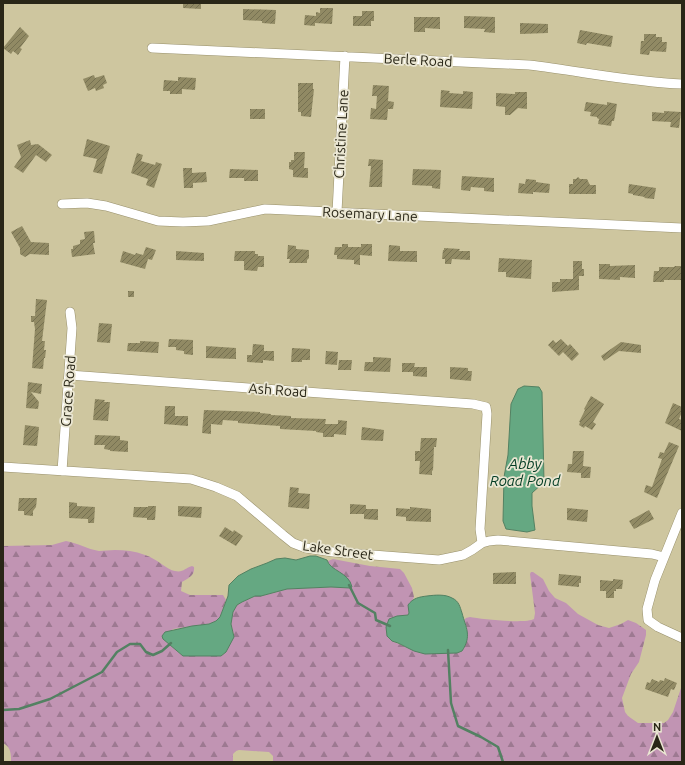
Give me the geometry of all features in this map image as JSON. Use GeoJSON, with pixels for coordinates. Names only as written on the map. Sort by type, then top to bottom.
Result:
{"type":"FeatureCollection","features":[{"type":"Feature","properties":{"kind":"street","name":"Berle Road"},"geometry":{"type":"LineString","coordinates":[[152,48],[529,65],[652,83],[682,84]]}},
{"type":"Feature","properties":{"kind":"street","name":"Christine Lane"},"geometry":{"type":"LineString","coordinates":[[337,212],[345,56]]}},
{"type":"Feature","properties":{"kind":"street","name":"Rosemary Lane"},"geometry":{"type":"LineString","coordinates":[[62,204],[87,203],[106,206],[158,221],[208,221],[265,208],[682,228]]}},
{"type":"Feature","properties":{"kind":"street","name":"Grace Road"},"geometry":{"type":"LineString","coordinates":[[62,471],[72,328],[70,312]]}},
{"type":"Feature","properties":{"kind":"street","name":"Ash Road"},"geometry":{"type":"LineString","coordinates":[[69,375],[473,404],[486,407],[487,414],[480,529],[482,543]]}},
{"type":"Feature","properties":{"kind":"street","name":"Lake Street"},"geometry":{"type":"LineString","coordinates":[[3,468],[191,479],[237,496],[293,543],[306,548],[333,552],[439,560],[463,555],[482,543],[498,540],[652,554],[664,557]]}},
{"type":"Feature","properties":{"kind":"street"},"geometry":{"type":"LineString","coordinates":[[682,513],[655,580],[647,608],[648,620],[658,627],[682,638]]}},
{"type":"Feature","properties":{"kind":"green space"},"geometry":{"type":"Polygon","coordinates":[[[66,541],[99,551],[119,550],[138,553],[149,557],[175,571],[182,571],[192,566],[194,567],[193,573],[182,582],[181,591],[190,595],[223,595],[226,600],[220,617],[216,621],[209,624],[173,629],[163,639],[183,656],[221,656],[226,652],[234,635],[231,624],[233,612],[237,605],[255,596],[261,596],[287,589],[352,587],[329,565],[328,561],[333,559],[370,566],[400,569],[404,573],[412,588],[414,597],[409,606],[408,615],[392,618],[388,623],[387,626],[392,641],[420,653],[460,652],[462,651],[467,629],[464,620],[466,618],[470,617],[513,621],[534,619],[535,613],[530,574],[533,572],[543,579],[549,591],[555,598],[566,603],[578,614],[598,625],[609,628],[628,620],[636,623],[646,630],[639,662],[631,674],[622,698],[625,712],[638,723],[664,723],[673,712],[682,685],[682,762],[273,762],[273,756],[269,752],[239,750],[233,754],[233,762],[11,762],[11,754],[9,749],[3,743],[3,546],[52,545],[66,541]]]}},
{"type":"Feature","properties":{"kind":"water","name":"Abby Road Pond"},"geometry":{"type":"Polygon","coordinates":[[[524,386],[539,387],[542,392],[544,482],[532,493],[535,530],[527,532],[506,529],[503,521],[504,477],[508,455],[511,404],[518,389],[524,386]]]}},
{"type":"Feature","properties":{"kind":"water"},"geometry":{"type":"Polygon","coordinates":[[[316,556],[327,560],[332,567],[347,578],[352,587],[287,589],[261,596],[255,596],[242,602],[237,605],[233,612],[231,624],[234,637],[226,652],[221,656],[183,656],[163,639],[162,636],[165,632],[209,624],[216,621],[220,617],[228,596],[229,585],[238,576],[276,559],[285,558],[296,560],[316,556]]]}},
{"type":"Feature","properties":{"kind":"water"},"geometry":{"type":"Polygon","coordinates":[[[437,595],[449,597],[458,602],[467,632],[467,641],[462,651],[457,653],[425,654],[414,651],[392,641],[387,636],[386,627],[389,619],[397,616],[408,615],[408,605],[416,598],[437,595]]]}},
{"type":"Feature","properties":{"kind":"building"},"geometry":{"type":"Polygon","coordinates":[[[183,3],[201,3],[201,9],[183,8],[183,3]]]}},
{"type":"Feature","properties":{"kind":"building"},"geometry":{"type":"Polygon","coordinates":[[[320,8],[333,8],[332,24],[315,23],[315,26],[304,25],[305,15],[316,16],[316,12],[320,13],[320,8]]]}},
{"type":"Feature","properties":{"kind":"building"},"geometry":{"type":"Polygon","coordinates":[[[243,9],[276,10],[275,24],[262,23],[262,21],[243,20],[243,9]]]}},
{"type":"Feature","properties":{"kind":"building"},"geometry":{"type":"Polygon","coordinates":[[[362,11],[374,11],[374,21],[371,21],[371,26],[353,26],[353,16],[362,16],[362,11]]]}},
{"type":"Feature","properties":{"kind":"building"},"geometry":{"type":"Polygon","coordinates":[[[464,16],[495,17],[495,33],[484,32],[485,29],[464,28],[464,16]]]}},
{"type":"Feature","properties":{"kind":"building"},"geometry":{"type":"Polygon","coordinates":[[[414,17],[440,17],[440,29],[425,28],[425,32],[414,32],[414,17]]]}},
{"type":"Feature","properties":{"kind":"building"},"geometry":{"type":"Polygon","coordinates":[[[520,23],[548,24],[548,33],[520,34],[520,23]]]}},
{"type":"Feature","properties":{"kind":"building"},"geometry":{"type":"Polygon","coordinates":[[[20,27],[29,36],[20,48],[22,49],[18,55],[13,51],[11,54],[3,48],[20,27]]]}},
{"type":"Feature","properties":{"kind":"building"},"geometry":{"type":"Polygon","coordinates":[[[580,30],[613,36],[611,47],[577,43],[580,30]]]}},
{"type":"Feature","properties":{"kind":"building"},"geometry":{"type":"Polygon","coordinates":[[[644,34],[656,34],[656,37],[662,37],[662,42],[667,42],[666,52],[650,51],[649,55],[640,54],[641,41],[644,41],[644,34]]]}},
{"type":"Feature","properties":{"kind":"building"},"geometry":{"type":"Polygon","coordinates":[[[94,75],[95,78],[104,75],[107,83],[103,85],[104,88],[96,91],[95,88],[88,91],[83,79],[94,75]]]}},
{"type":"Feature","properties":{"kind":"building"},"geometry":{"type":"Polygon","coordinates":[[[178,77],[196,78],[195,90],[182,89],[182,94],[170,94],[170,91],[163,91],[164,80],[178,81],[178,77]]]}},
{"type":"Feature","properties":{"kind":"building"},"geometry":{"type":"Polygon","coordinates":[[[298,83],[313,83],[314,89],[311,117],[301,116],[301,112],[298,112],[298,83]]]}},
{"type":"Feature","properties":{"kind":"building"},"geometry":{"type":"Polygon","coordinates":[[[373,85],[389,86],[388,101],[394,102],[393,109],[388,109],[387,120],[370,119],[371,108],[376,109],[377,96],[372,96],[373,85]]]}},
{"type":"Feature","properties":{"kind":"building"},"geometry":{"type":"Polygon","coordinates":[[[441,90],[450,91],[449,93],[463,94],[463,91],[473,92],[472,109],[440,107],[441,90]]]}},
{"type":"Feature","properties":{"kind":"building"},"geometry":{"type":"Polygon","coordinates":[[[515,92],[527,92],[527,109],[518,108],[510,115],[505,115],[505,107],[496,106],[496,93],[515,94],[515,92]]]}},
{"type":"Feature","properties":{"kind":"building"},"geometry":{"type":"Polygon","coordinates":[[[586,102],[607,105],[607,102],[617,104],[614,121],[612,121],[611,126],[598,124],[599,119],[597,117],[590,116],[591,112],[584,111],[586,102]]]}},
{"type":"Feature","properties":{"kind":"building"},"geometry":{"type":"Polygon","coordinates":[[[250,109],[265,109],[265,119],[250,119],[250,109]]]}},
{"type":"Feature","properties":{"kind":"building"},"geometry":{"type":"Polygon","coordinates":[[[664,111],[681,112],[679,128],[670,127],[671,122],[652,121],[652,112],[664,113],[664,111]]]}},
{"type":"Feature","properties":{"kind":"building"},"geometry":{"type":"Polygon","coordinates":[[[87,139],[110,146],[102,174],[93,172],[97,159],[83,156],[87,139]]]}},
{"type":"Feature","properties":{"kind":"building"},"geometry":{"type":"Polygon","coordinates":[[[30,140],[31,145],[38,144],[52,155],[46,162],[36,155],[23,173],[14,167],[21,157],[17,145],[30,140]]]}},
{"type":"Feature","properties":{"kind":"building"},"geometry":{"type":"Polygon","coordinates":[[[294,152],[305,152],[304,168],[308,168],[308,178],[293,177],[293,170],[289,169],[289,162],[294,160],[294,152]]]}},
{"type":"Feature","properties":{"kind":"building"},"geometry":{"type":"Polygon","coordinates":[[[137,153],[143,155],[141,161],[155,165],[156,162],[162,164],[154,188],[146,185],[148,179],[131,173],[137,153]]]}},
{"type":"Feature","properties":{"kind":"building"},"geometry":{"type":"Polygon","coordinates":[[[369,159],[383,160],[382,187],[369,187],[371,166],[368,166],[369,159]]]}},
{"type":"Feature","properties":{"kind":"building"},"geometry":{"type":"Polygon","coordinates":[[[183,168],[192,168],[192,173],[206,172],[207,182],[193,183],[193,188],[184,188],[183,168]]]}},
{"type":"Feature","properties":{"kind":"building"},"geometry":{"type":"Polygon","coordinates":[[[230,169],[258,170],[258,181],[244,181],[244,178],[229,178],[230,169]]]}},
{"type":"Feature","properties":{"kind":"building"},"geometry":{"type":"Polygon","coordinates":[[[413,169],[441,170],[440,189],[432,188],[432,186],[412,185],[413,169]]]}},
{"type":"Feature","properties":{"kind":"building"},"geometry":{"type":"Polygon","coordinates":[[[462,176],[494,178],[494,192],[484,191],[484,188],[471,187],[470,191],[461,190],[462,176]]]}},
{"type":"Feature","properties":{"kind":"building"},"geometry":{"type":"Polygon","coordinates":[[[578,177],[580,179],[587,179],[590,185],[596,185],[596,194],[569,194],[569,184],[573,184],[573,179],[578,177]]]}},
{"type":"Feature","properties":{"kind":"building"},"geometry":{"type":"Polygon","coordinates":[[[526,179],[550,184],[549,193],[518,193],[519,183],[525,184],[526,179]]]}},
{"type":"Feature","properties":{"kind":"building"},"geometry":{"type":"Polygon","coordinates":[[[629,184],[656,188],[654,199],[644,198],[645,197],[628,193],[629,184]]]}},
{"type":"Feature","properties":{"kind":"building"},"geometry":{"type":"Polygon","coordinates":[[[22,226],[31,242],[49,243],[49,255],[30,254],[25,257],[20,254],[20,248],[11,232],[22,226]]]}},
{"type":"Feature","properties":{"kind":"building"},"geometry":{"type":"Polygon","coordinates":[[[94,231],[95,243],[93,243],[95,254],[72,257],[71,249],[73,249],[73,246],[80,244],[80,240],[85,239],[84,232],[94,231]]]}},
{"type":"Feature","properties":{"kind":"building"},"geometry":{"type":"Polygon","coordinates":[[[342,244],[348,244],[348,247],[361,247],[361,244],[372,244],[372,256],[360,255],[360,265],[354,264],[354,260],[337,259],[337,255],[334,255],[335,247],[342,247],[342,244]]]}},
{"type":"Feature","properties":{"kind":"building"},"geometry":{"type":"Polygon","coordinates":[[[288,245],[296,246],[296,249],[309,250],[309,258],[307,263],[289,263],[290,259],[287,259],[288,245]]]}},
{"type":"Feature","properties":{"kind":"building"},"geometry":{"type":"Polygon","coordinates":[[[389,245],[400,246],[400,251],[417,251],[417,262],[388,261],[389,245]]]}},
{"type":"Feature","properties":{"kind":"building"},"geometry":{"type":"Polygon","coordinates":[[[146,247],[156,250],[152,260],[148,259],[145,269],[120,262],[123,251],[135,255],[136,253],[143,255],[146,247]]]}},
{"type":"Feature","properties":{"kind":"building"},"geometry":{"type":"Polygon","coordinates":[[[444,248],[460,249],[459,251],[470,251],[470,260],[452,259],[451,264],[445,264],[445,259],[442,259],[444,248]]]}},
{"type":"Feature","properties":{"kind":"building"},"geometry":{"type":"Polygon","coordinates":[[[176,251],[204,253],[204,261],[176,260],[176,251]]]}},
{"type":"Feature","properties":{"kind":"building"},"geometry":{"type":"Polygon","coordinates":[[[235,251],[255,251],[255,254],[258,254],[258,256],[264,256],[264,267],[258,267],[257,271],[244,270],[244,261],[234,261],[235,251]]]}},
{"type":"Feature","properties":{"kind":"building"},"geometry":{"type":"Polygon","coordinates":[[[499,258],[532,260],[531,279],[506,277],[506,272],[498,272],[499,258]]]}},
{"type":"Feature","properties":{"kind":"building"},"geometry":{"type":"Polygon","coordinates":[[[573,261],[582,261],[582,269],[584,269],[584,276],[579,276],[579,290],[552,292],[552,282],[560,282],[560,279],[573,279],[573,261]]]}},
{"type":"Feature","properties":{"kind":"building"},"geometry":{"type":"Polygon","coordinates":[[[599,264],[610,264],[610,266],[635,265],[635,278],[620,277],[620,280],[599,279],[599,264]]]}},
{"type":"Feature","properties":{"kind":"building"},"geometry":{"type":"Polygon","coordinates":[[[682,266],[682,280],[664,280],[664,282],[653,282],[654,271],[659,271],[659,267],[682,266]]]}},
{"type":"Feature","properties":{"kind":"building"},"geometry":{"type":"Polygon","coordinates":[[[128,291],[134,291],[134,297],[128,297],[128,291]]]}},
{"type":"Feature","properties":{"kind":"building"},"geometry":{"type":"Polygon","coordinates":[[[36,299],[47,300],[42,341],[45,341],[44,350],[46,350],[43,369],[32,368],[35,329],[34,322],[31,322],[31,316],[35,316],[36,299]]]}},
{"type":"Feature","properties":{"kind":"building"},"geometry":{"type":"Polygon","coordinates":[[[99,323],[112,324],[110,343],[97,342],[99,323]]]}},
{"type":"Feature","properties":{"kind":"building"},"geometry":{"type":"Polygon","coordinates":[[[169,339],[193,340],[193,355],[184,354],[184,351],[176,350],[176,347],[168,347],[169,339]]]}},
{"type":"Feature","properties":{"kind":"building"},"geometry":{"type":"Polygon","coordinates":[[[561,339],[568,346],[570,344],[579,354],[572,361],[563,352],[559,356],[548,345],[553,340],[556,343],[561,339]]]}},
{"type":"Feature","properties":{"kind":"building"},"geometry":{"type":"Polygon","coordinates":[[[140,341],[159,342],[158,353],[127,351],[128,343],[140,343],[140,341]]]}},
{"type":"Feature","properties":{"kind":"building"},"geometry":{"type":"Polygon","coordinates":[[[621,342],[641,345],[641,353],[619,351],[604,361],[601,356],[621,342]]]}},
{"type":"Feature","properties":{"kind":"building"},"geometry":{"type":"Polygon","coordinates":[[[253,344],[264,345],[264,351],[274,351],[274,361],[263,360],[263,363],[247,362],[247,355],[252,355],[253,344]]]}},
{"type":"Feature","properties":{"kind":"building"},"geometry":{"type":"Polygon","coordinates":[[[206,346],[236,348],[236,359],[206,358],[206,346]]]}},
{"type":"Feature","properties":{"kind":"building"},"geometry":{"type":"Polygon","coordinates":[[[292,348],[310,349],[310,360],[291,362],[292,348]]]}},
{"type":"Feature","properties":{"kind":"building"},"geometry":{"type":"Polygon","coordinates":[[[326,351],[338,352],[337,365],[325,364],[326,351]]]}},
{"type":"Feature","properties":{"kind":"building"},"geometry":{"type":"Polygon","coordinates":[[[373,357],[391,358],[390,372],[364,371],[365,362],[373,362],[373,357]]]}},
{"type":"Feature","properties":{"kind":"building"},"geometry":{"type":"Polygon","coordinates":[[[339,360],[352,360],[351,370],[338,370],[339,360]]]}},
{"type":"Feature","properties":{"kind":"building"},"geometry":{"type":"Polygon","coordinates":[[[402,363],[415,363],[414,367],[427,367],[427,377],[413,376],[413,372],[402,372],[402,363]]]}},
{"type":"Feature","properties":{"kind":"building"},"geometry":{"type":"Polygon","coordinates":[[[450,367],[468,368],[468,371],[472,371],[471,381],[450,379],[450,367]]]}},
{"type":"Feature","properties":{"kind":"building"},"geometry":{"type":"Polygon","coordinates":[[[28,382],[42,384],[41,394],[31,392],[39,402],[38,409],[26,408],[28,382]]]}},
{"type":"Feature","properties":{"kind":"building"},"geometry":{"type":"Polygon","coordinates":[[[591,396],[604,404],[593,422],[596,424],[592,430],[585,426],[584,428],[579,425],[585,410],[584,409],[591,396]]]}},
{"type":"Feature","properties":{"kind":"building"},"geometry":{"type":"Polygon","coordinates":[[[95,399],[110,402],[108,421],[93,420],[95,399]]]}},
{"type":"Feature","properties":{"kind":"building"},"geometry":{"type":"Polygon","coordinates":[[[673,403],[682,407],[682,412],[679,419],[682,420],[682,431],[665,423],[673,403]]]}},
{"type":"Feature","properties":{"kind":"building"},"geometry":{"type":"Polygon","coordinates":[[[165,406],[175,406],[175,416],[188,416],[188,426],[164,424],[165,406]]]}},
{"type":"Feature","properties":{"kind":"building"},"geometry":{"type":"Polygon","coordinates":[[[204,410],[260,412],[271,415],[291,416],[291,418],[326,419],[325,424],[338,424],[338,420],[347,421],[346,435],[334,434],[334,437],[323,437],[323,433],[316,431],[280,429],[280,426],[238,423],[238,421],[223,420],[222,425],[211,424],[211,434],[202,433],[204,410]]]}},
{"type":"Feature","properties":{"kind":"building"},"geometry":{"type":"Polygon","coordinates":[[[25,425],[39,427],[37,446],[23,445],[25,425]]]}},
{"type":"Feature","properties":{"kind":"building"},"geometry":{"type":"Polygon","coordinates":[[[362,427],[384,430],[383,441],[361,440],[362,427]]]}},
{"type":"Feature","properties":{"kind":"building"},"geometry":{"type":"Polygon","coordinates":[[[95,435],[120,436],[120,440],[128,441],[128,452],[110,451],[104,449],[105,445],[94,445],[95,435]]]}},
{"type":"Feature","properties":{"kind":"building"},"geometry":{"type":"Polygon","coordinates":[[[421,438],[437,438],[436,447],[434,447],[432,475],[419,474],[420,461],[415,461],[415,451],[420,451],[421,438]]]}},
{"type":"Feature","properties":{"kind":"building"},"geometry":{"type":"Polygon","coordinates":[[[669,442],[679,446],[657,498],[644,492],[646,485],[652,487],[662,459],[658,458],[660,452],[664,453],[669,442]]]}},
{"type":"Feature","properties":{"kind":"building"},"geometry":{"type":"Polygon","coordinates":[[[573,451],[584,451],[583,466],[591,467],[590,478],[581,478],[581,473],[567,472],[568,464],[572,464],[573,451]]]}},
{"type":"Feature","properties":{"kind":"building"},"geometry":{"type":"Polygon","coordinates":[[[290,487],[299,488],[298,493],[310,494],[309,509],[288,507],[290,487]]]}},
{"type":"Feature","properties":{"kind":"building"},"geometry":{"type":"Polygon","coordinates":[[[19,498],[37,498],[33,516],[24,515],[24,511],[18,511],[19,498]]]}},
{"type":"Feature","properties":{"kind":"building"},"geometry":{"type":"Polygon","coordinates":[[[69,502],[77,503],[77,506],[95,507],[94,523],[88,523],[88,519],[69,518],[69,502]]]}},
{"type":"Feature","properties":{"kind":"building"},"geometry":{"type":"Polygon","coordinates":[[[350,504],[366,505],[366,509],[378,509],[378,520],[364,519],[364,514],[350,514],[350,504]]]}},
{"type":"Feature","properties":{"kind":"building"},"geometry":{"type":"Polygon","coordinates":[[[156,506],[155,520],[133,517],[134,507],[156,506]]]}},
{"type":"Feature","properties":{"kind":"building"},"geometry":{"type":"Polygon","coordinates":[[[178,506],[202,507],[201,518],[178,516],[178,506]]]}},
{"type":"Feature","properties":{"kind":"building"},"geometry":{"type":"Polygon","coordinates":[[[410,507],[431,509],[431,522],[406,521],[406,517],[396,516],[396,508],[410,509],[410,507]]]}},
{"type":"Feature","properties":{"kind":"building"},"geometry":{"type":"Polygon","coordinates":[[[567,508],[588,510],[587,522],[567,520],[567,508]]]}},
{"type":"Feature","properties":{"kind":"building"},"geometry":{"type":"Polygon","coordinates":[[[649,510],[654,519],[634,529],[629,521],[649,510]]]}},
{"type":"Feature","properties":{"kind":"building"},"geometry":{"type":"Polygon","coordinates":[[[225,527],[233,532],[234,530],[243,536],[236,546],[219,536],[225,527]]]}},
{"type":"Feature","properties":{"kind":"building"},"geometry":{"type":"Polygon","coordinates":[[[516,572],[516,584],[493,584],[493,573],[516,572]]]}},
{"type":"Feature","properties":{"kind":"building"},"geometry":{"type":"Polygon","coordinates":[[[559,574],[581,576],[581,583],[579,583],[579,587],[558,585],[559,574]]]}},
{"type":"Feature","properties":{"kind":"building"},"geometry":{"type":"Polygon","coordinates":[[[613,579],[623,580],[622,589],[616,589],[616,591],[614,591],[614,598],[606,598],[606,591],[600,591],[600,580],[613,581],[613,579]]]}},
{"type":"Feature","properties":{"kind":"building"},"geometry":{"type":"Polygon","coordinates":[[[665,678],[677,683],[674,690],[671,689],[668,697],[645,689],[647,682],[650,683],[652,679],[659,682],[660,680],[664,681],[665,678]]]}},
{"type":"Feature","properties":{"kind":"waterway"},"geometry":{"type":"LineString","coordinates":[[349,585],[358,603],[375,613],[376,620],[390,626]]}},
{"type":"Feature","properties":{"kind":"waterway"},"geometry":{"type":"LineString","coordinates":[[3,710],[19,709],[50,699],[102,672],[117,652],[130,644],[140,644],[146,652],[153,655],[162,651],[171,643]]}},
{"type":"Feature","properties":{"kind":"waterway"},"geometry":{"type":"LineString","coordinates":[[448,650],[451,703],[458,726],[498,747],[503,762]]}}]}
